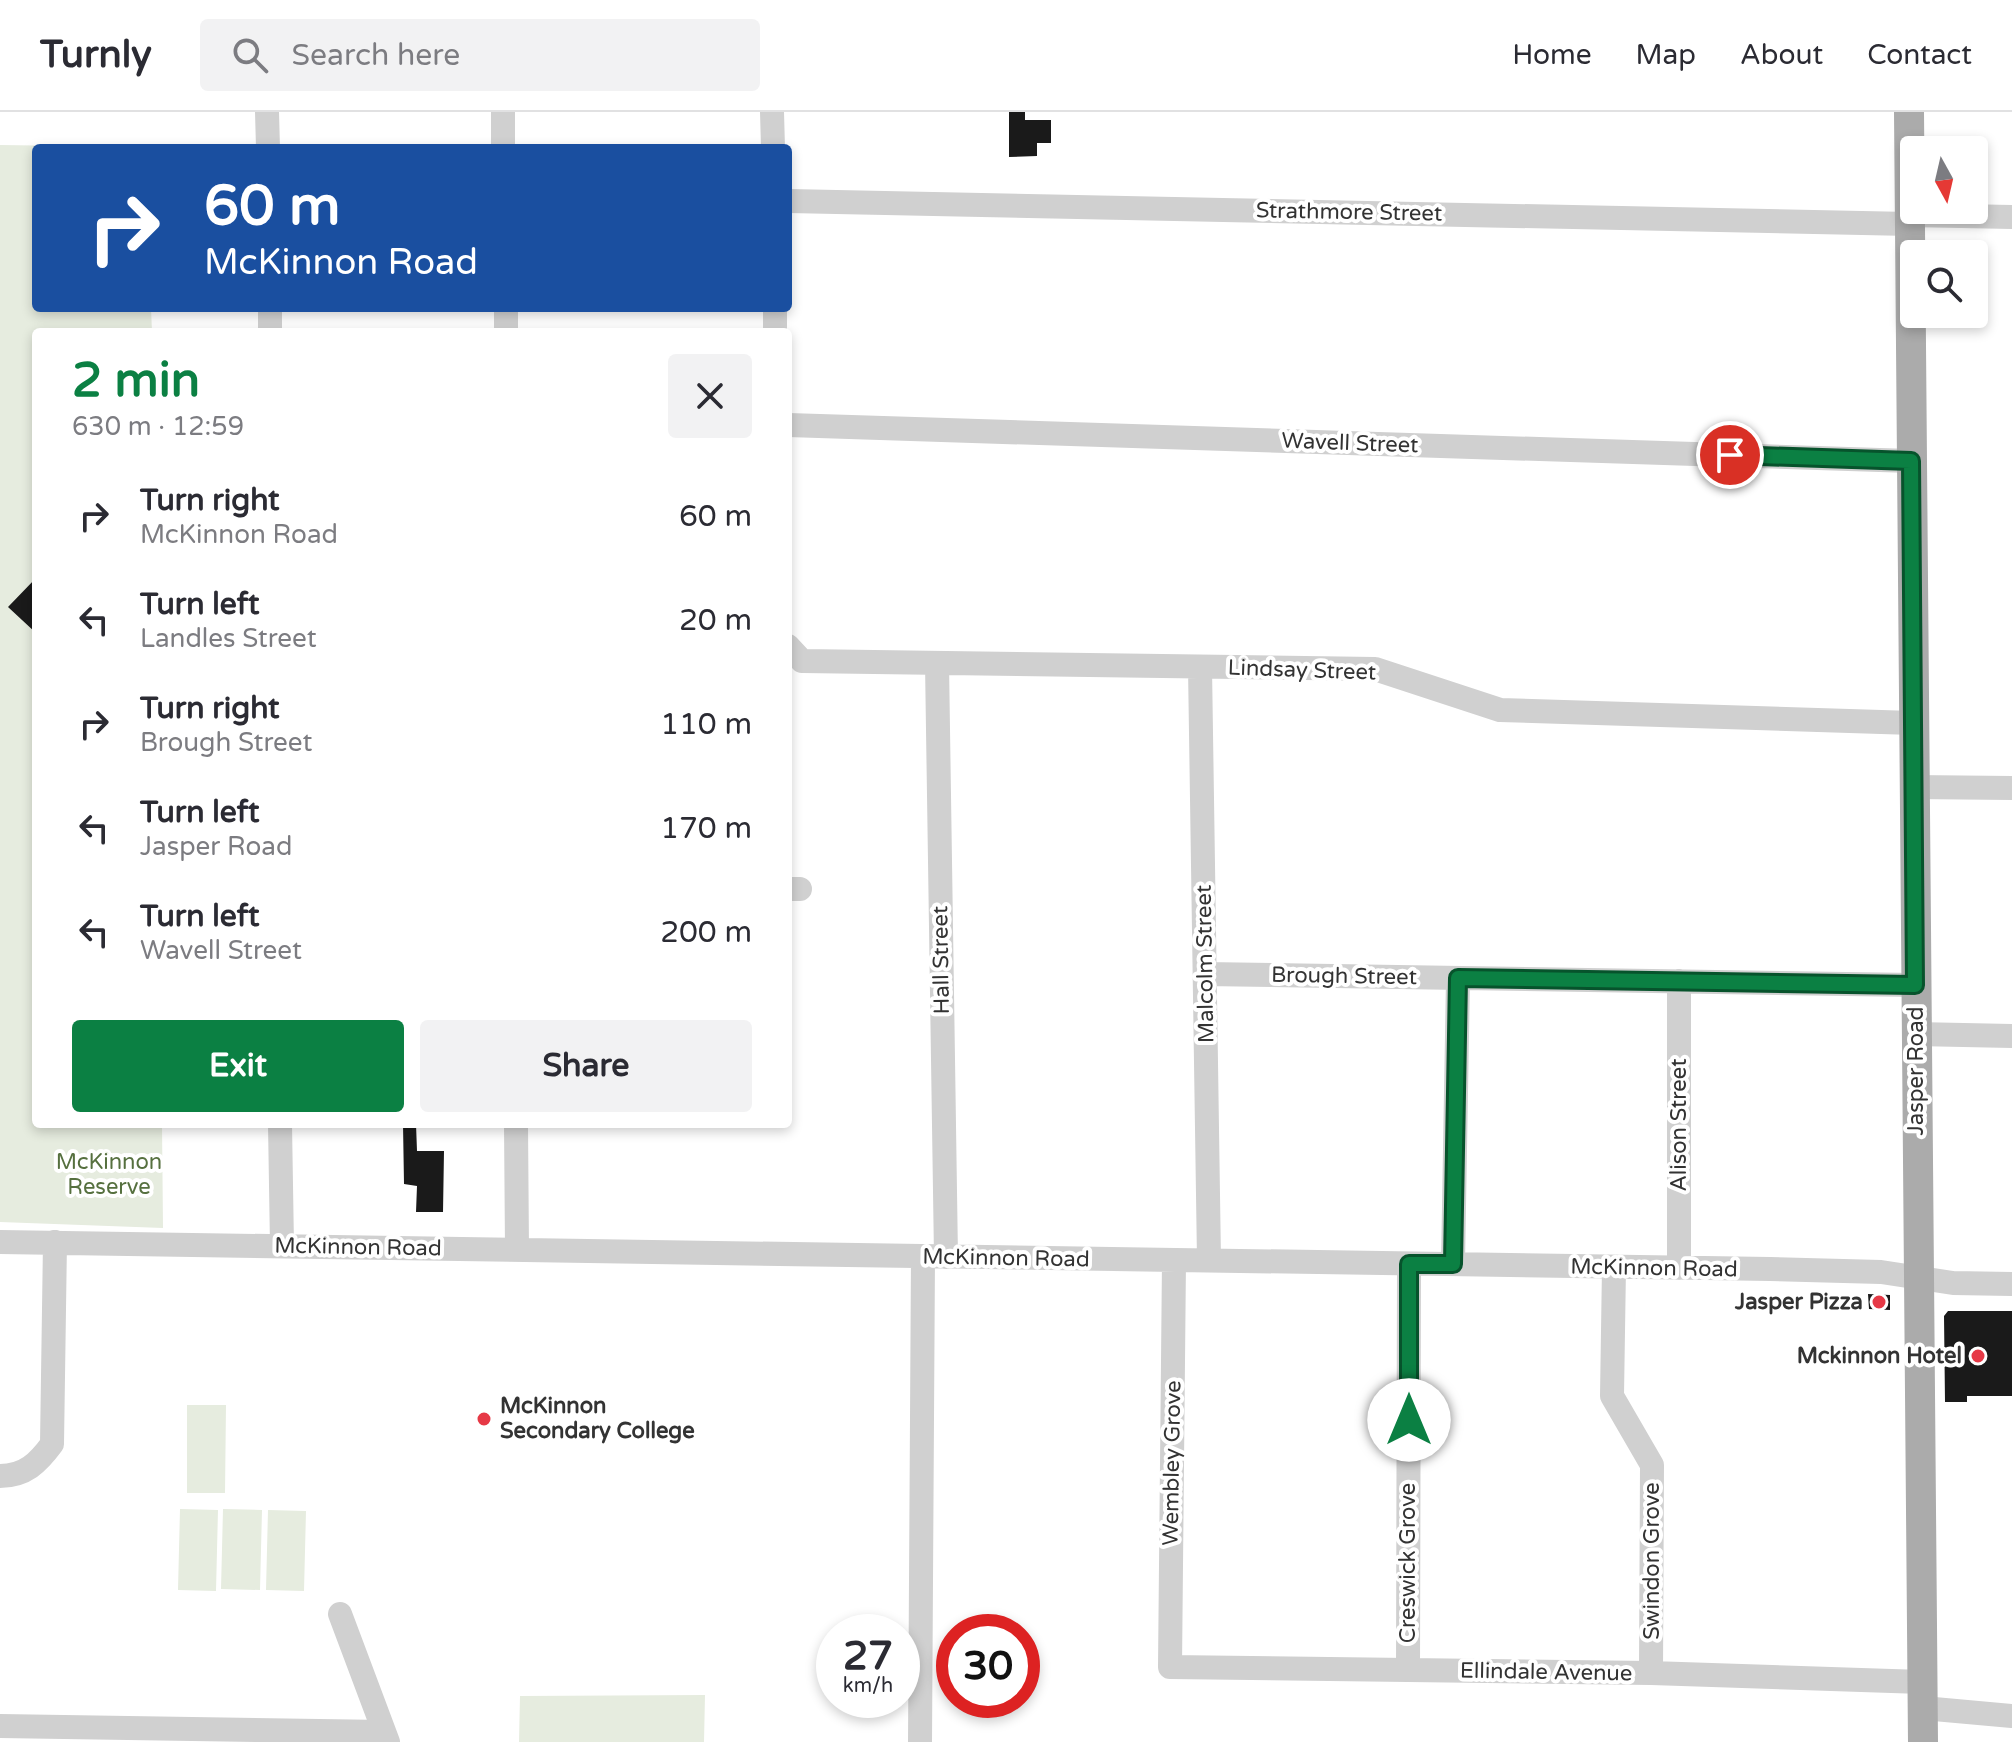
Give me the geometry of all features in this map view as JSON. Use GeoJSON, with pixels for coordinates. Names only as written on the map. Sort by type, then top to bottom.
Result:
{"type":"FeatureCollection","features":[{"type":"Feature","properties":{"kind":"main road","name":"Jasper Road"},"geometry":{"type":"LineString","coordinates":[[1909,112],[1909,136]]}},
{"type":"Feature","properties":{"kind":"main road","name":"Jasper Road"},"geometry":{"type":"LineString","coordinates":[[1910,224],[1923,1742]]}},
{"type":"Feature","properties":{"kind":"street"},"geometry":{"type":"LineString","coordinates":[[267,112],[268,144]]}},
{"type":"Feature","properties":{"kind":"street"},"geometry":{"type":"LineString","coordinates":[[503,112],[503,144]]}},
{"type":"Feature","properties":{"kind":"street"},"geometry":{"type":"LineString","coordinates":[[772,112],[773,144]]}},
{"type":"Feature","properties":{"kind":"street","name":"Strathmore Street"},"geometry":{"type":"LineString","coordinates":[[792,201],[1900,219]]}},
{"type":"Feature","properties":{"kind":"street","name":"Strathmore Street"},"geometry":{"type":"LineString","coordinates":[[1988,217],[2012,217]]}},
{"type":"Feature","properties":{"kind":"street","name":"Wavell Street"},"geometry":{"type":"LineString","coordinates":[[792,425],[1911,461]]}},
{"type":"Feature","properties":{"kind":"street","name":"Lindsay Street"},"geometry":{"type":"LineString","coordinates":[[792,650],[802,661],[1375,669],[1500,710],[1913,723]]}},
{"type":"Feature","properties":{"kind":"street","name":"Hall Street"},"geometry":{"type":"LineString","coordinates":[[920,1742],[934,1256],[937,663]]}},
{"type":"Feature","properties":{"kind":"street","name":"Malcolm Street"},"geometry":{"type":"LineString","coordinates":[[1200,667],[1209,1260]]}},
{"type":"Feature","properties":{"kind":"street"},"geometry":{"type":"LineString","coordinates":[[1913,787],[2012,788]]}},
{"type":"Feature","properties":{"kind":"street","name":"Brough Street"},"geometry":{"type":"LineString","coordinates":[[1205,974],[1915,985]]}},
{"type":"Feature","properties":{"kind":"street"},"geometry":{"type":"LineString","coordinates":[[1453,1264],[1458,978]]}},
{"type":"Feature","properties":{"kind":"street","name":"Alison Street"},"geometry":{"type":"LineString","coordinates":[[1679,981],[1679,1268]]}},
{"type":"Feature","properties":{"kind":"street"},"geometry":{"type":"LineString","coordinates":[[1915,1034],[2012,1036]]}},
{"type":"Feature","properties":{"kind":"street"},"geometry":{"type":"LineString","coordinates":[[280,1128],[282,1246]]}},
{"type":"Feature","properties":{"kind":"street"},"geometry":{"type":"LineString","coordinates":[[516,1128],[517,1250]]}},
{"type":"Feature","properties":{"kind":"street","name":"McKinnon Road"},"geometry":{"type":"LineString","coordinates":[[0,1242],[1881,1272],[1917,1279],[2012,1284]]}},
{"type":"Feature","properties":{"kind":"street"},"geometry":{"type":"LineString","coordinates":[[0,1476],[11,1476],[36,1466],[52,1444],[55,1242]]}},
{"type":"Feature","properties":{"kind":"street","name":"Wembley Grove"},"geometry":{"type":"LineString","coordinates":[[1170,1667],[1174,1260]]}},
{"type":"Feature","properties":{"kind":"street","name":"Creswick Grove"},"geometry":{"type":"LineString","coordinates":[[1408,1670],[1409,1264]]}},
{"type":"Feature","properties":{"kind":"street","name":"Swindon Grove"},"geometry":{"type":"LineString","coordinates":[[1614,1267],[1612,1396],[1652,1465],[1651,1673]]}},
{"type":"Feature","properties":{"kind":"street"},"geometry":{"type":"LineString","coordinates":[[0,1726],[386,1737],[340,1614]]}},
{"type":"Feature","properties":{"kind":"street","name":"Ellindale Avenue"},"geometry":{"type":"LineString","coordinates":[[1170,1667],[1651,1673],[1922,1695],[2012,1716]]}},
{"type":"Feature","properties":{"kind":"green space","name":"McKinnon Reserve"},"geometry":{"type":"Polygon","coordinates":[[[0,145],[32,145],[32,312],[151,312],[152,328],[32,328],[32,1128],[162,1128],[163,1228],[0,1222],[0,145]]]}},
{"type":"Feature","properties":{"kind":"green space"},"geometry":{"type":"Polygon","coordinates":[[[187,1405],[226,1405],[225,1493],[187,1493],[187,1405]]]}},
{"type":"Feature","properties":{"kind":"green space"},"geometry":{"type":"Polygon","coordinates":[[[180,1509],[218,1510],[216,1591],[178,1590],[180,1509]]]}},
{"type":"Feature","properties":{"kind":"green space"},"geometry":{"type":"Polygon","coordinates":[[[223,1509],[262,1510],[260,1590],[221,1589],[223,1509]]]}},
{"type":"Feature","properties":{"kind":"green space"},"geometry":{"type":"Polygon","coordinates":[[[268,1510],[306,1511],[304,1591],[266,1590],[268,1510]]]}},
{"type":"Feature","properties":{"kind":"green space"},"geometry":{"type":"Polygon","coordinates":[[[705,1695],[704,1742],[519,1742],[520,1696],[705,1695]]]}},
{"type":"Feature","properties":{"kind":"building"},"geometry":{"type":"Polygon","coordinates":[[[1009,112],[1025,112],[1025,120],[1051,120],[1051,143],[1037,143],[1037,156],[1009,157],[1009,112]]]}},
{"type":"Feature","properties":{"kind":"building"},"geometry":{"type":"Polygon","coordinates":[[[32,582],[32,629],[8,607],[32,582]]]}},
{"type":"Feature","properties":{"kind":"building"},"geometry":{"type":"Polygon","coordinates":[[[403,1128],[416,1128],[417,1151],[444,1151],[443,1212],[416,1212],[417,1186],[404,1184],[403,1128]]]}},
{"type":"Feature","properties":{"kind":"building","name":"Jasper Pizza"},"geometry":{"type":"Polygon","coordinates":[[[1868,1294],[1890,1295],[1890,1310],[1869,1309],[1868,1294]]]}},
{"type":"Feature","properties":{"kind":"building","name":"Mckinnon Hotel"},"geometry":{"type":"Polygon","coordinates":[[[1948,1311],[2012,1311],[2012,1396],[1967,1396],[1967,1402],[1945,1402],[1944,1316],[1948,1311]]]}},
{"type":"Feature","properties":{"kind":"place","name":"Jasper Pizza"},"geometry":{"type":"Point","coordinates":[1879,1302]}},
{"type":"Feature","properties":{"kind":"place","name":"Mckinnon Hotel"},"geometry":{"type":"Point","coordinates":[1978,1356]}},
{"type":"Feature","properties":{"kind":"place","name":"McKinnon Secondary College"},"geometry":{"type":"Point","coordinates":[484,1419]}},
{"type":"Feature","properties":{"kind":"route"},"geometry":{"type":"LineString","coordinates":[[1409,1420],[1409,1264],[1453,1264],[1458,978],[1915,985],[1911,461],[1730,455]]}}]}
